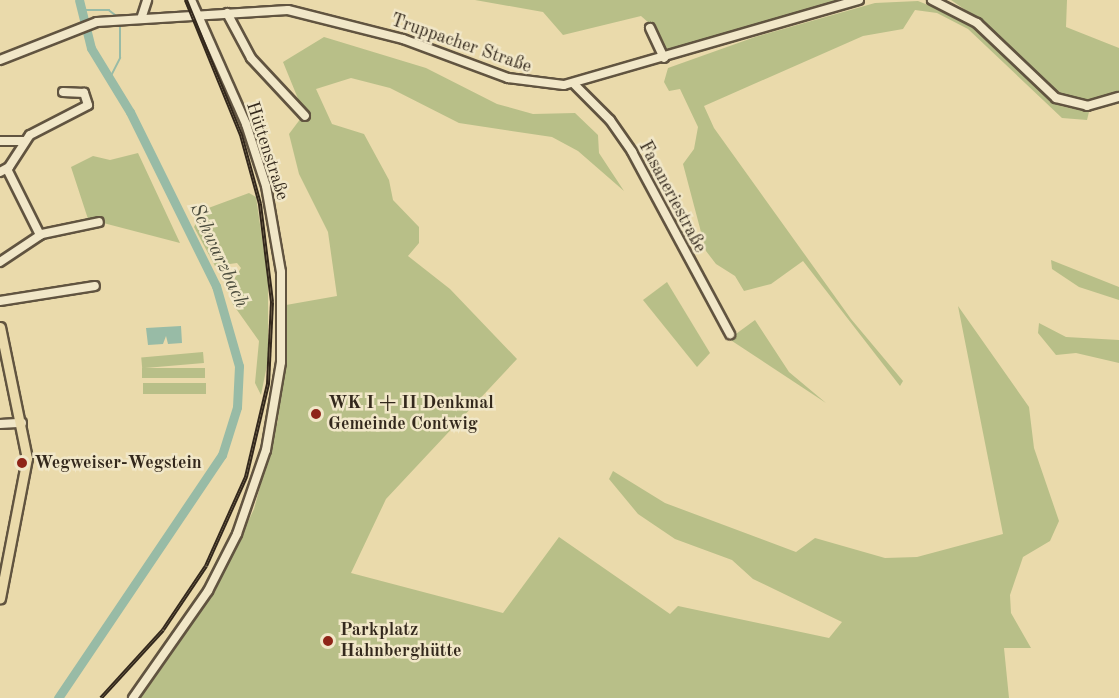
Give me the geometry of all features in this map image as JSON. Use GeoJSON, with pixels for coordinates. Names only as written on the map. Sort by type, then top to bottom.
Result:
{"type":"FeatureCollection","features":[{"type":"Feature","properties":{"kind":"main road"},"geometry":{"type":"LineString","coordinates":[[0,327],[22,423],[25,479],[0,598]]}},
{"type":"Feature","properties":{"kind":"street"},"geometry":{"type":"LineString","coordinates":[[141,19],[147,0]]}},
{"type":"Feature","properties":{"kind":"street","name":"Hüttenstraße"},"geometry":{"type":"LineString","coordinates":[[133,698],[208,591],[252,495],[274,416],[282,302],[273,217],[259,162],[191,0]]}},
{"type":"Feature","properties":{"kind":"street","name":"Truppacher Straße"},"geometry":{"type":"LineString","coordinates":[[0,60],[79,26],[126,19],[308,12],[404,39],[508,78],[574,84],[860,0]]}},
{"type":"Feature","properties":{"kind":"street"},"geometry":{"type":"LineString","coordinates":[[932,0],[977,23],[1064,102],[1087,106],[1119,97]]}},
{"type":"Feature","properties":{"kind":"street"},"geometry":{"type":"LineString","coordinates":[[227,14],[251,58],[305,116]]}},
{"type":"Feature","properties":{"kind":"street"},"geometry":{"type":"LineString","coordinates":[[650,28],[664,58]]}},
{"type":"Feature","properties":{"kind":"street","name":"Fasaneriestraße"},"geometry":{"type":"LineString","coordinates":[[574,84],[628,146],[730,334]]}},
{"type":"Feature","properties":{"kind":"street"},"geometry":{"type":"LineString","coordinates":[[40,235],[3,171],[24,141],[88,105],[84,93],[63,92]]}},
{"type":"Feature","properties":{"kind":"street"},"geometry":{"type":"LineString","coordinates":[[0,141],[24,141]]}},
{"type":"Feature","properties":{"kind":"street"},"geometry":{"type":"LineString","coordinates":[[0,262],[40,235],[99,222]]}},
{"type":"Feature","properties":{"kind":"street"},"geometry":{"type":"LineString","coordinates":[[0,301],[95,286]]}},
{"type":"Feature","properties":{"kind":"street"},"geometry":{"type":"LineString","coordinates":[[0,424],[22,423]]}},
{"type":"Feature","properties":{"kind":"green space"},"geometry":{"type":"Polygon","coordinates":[[[475,0],[841,0],[666,53],[657,30],[641,16],[563,35],[543,12],[475,0]]]}},
{"type":"Feature","properties":{"kind":"green space"},"geometry":{"type":"Polygon","coordinates":[[[951,0],[1067,0],[1066,27],[1119,48],[1119,92],[1081,103],[1058,95],[983,22],[951,0]]]}},
{"type":"Feature","properties":{"kind":"green space"},"geometry":{"type":"Polygon","coordinates":[[[918,1],[963,19],[1037,88],[1061,106],[1089,112],[1087,120],[1062,118],[968,29],[937,13],[915,10],[903,29],[863,36],[704,106],[714,128],[851,319],[903,381],[900,386],[803,261],[771,284],[744,291],[735,276],[716,264],[706,251],[683,164],[694,149],[698,127],[680,89],[669,91],[664,82],[668,68],[755,37],[875,3],[918,1]]]}},
{"type":"Feature","properties":{"kind":"green space"},"geometry":{"type":"Polygon","coordinates":[[[324,37],[426,68],[497,104],[533,114],[575,113],[598,135],[599,153],[624,191],[578,151],[552,137],[459,123],[390,88],[351,78],[316,89],[332,124],[364,134],[389,180],[393,200],[419,227],[419,243],[408,256],[450,289],[517,359],[386,499],[351,573],[503,613],[559,537],[670,614],[678,606],[829,638],[842,622],[753,579],[732,560],[675,539],[638,514],[609,479],[613,471],[665,503],[796,552],[815,538],[885,558],[917,557],[1003,534],[958,306],[1029,407],[1034,448],[1059,521],[1050,541],[1023,557],[1010,595],[1011,613],[1031,648],[1004,648],[1009,698],[141,698],[214,593],[254,509],[278,420],[286,305],[337,296],[328,232],[299,174],[289,134],[301,118],[301,106],[283,62],[324,37]]]}},
{"type":"Feature","properties":{"kind":"green space"},"geometry":{"type":"Polygon","coordinates":[[[138,153],[180,243],[88,219],[71,167],[93,156],[110,160],[138,153]]]}},
{"type":"Feature","properties":{"kind":"green space"},"geometry":{"type":"Polygon","coordinates":[[[249,193],[256,197],[268,279],[268,360],[261,395],[255,383],[259,341],[232,303],[230,286],[241,268],[237,263],[215,266],[194,227],[203,210],[249,193]]]}},
{"type":"Feature","properties":{"kind":"green space"},"geometry":{"type":"Polygon","coordinates":[[[1051,260],[1119,287],[1119,300],[1079,287],[1052,269],[1051,260]]]}},
{"type":"Feature","properties":{"kind":"green space"},"geometry":{"type":"Polygon","coordinates":[[[667,282],[710,353],[697,367],[643,300],[667,282]]]}},
{"type":"Feature","properties":{"kind":"green space"},"geometry":{"type":"Polygon","coordinates":[[[755,320],[789,372],[826,403],[729,339],[755,320]]]}},
{"type":"Feature","properties":{"kind":"green space"},"geometry":{"type":"Polygon","coordinates":[[[1039,323],[1066,337],[1119,340],[1119,363],[1076,353],[1056,355],[1038,333],[1039,323]]]}},
{"type":"Feature","properties":{"kind":"green space"},"geometry":{"type":"Polygon","coordinates":[[[203,352],[204,363],[142,368],[141,357],[203,352]]]}},
{"type":"Feature","properties":{"kind":"green space"},"geometry":{"type":"Polygon","coordinates":[[[142,368],[205,368],[205,378],[142,378],[142,368]]]}},
{"type":"Feature","properties":{"kind":"green space"},"geometry":{"type":"Polygon","coordinates":[[[143,383],[206,383],[206,394],[143,394],[143,383]]]}},
{"type":"Feature","properties":{"kind":"shaded area"},"geometry":{"type":"Polygon","coordinates":[[[181,326],[182,343],[168,344],[166,336],[163,344],[148,345],[146,328],[181,326]]]}},
{"type":"Feature","properties":{"kind":"waterway","name":"Schwarzbach"},"geometry":{"type":"LineString","coordinates":[[58,698],[222,455],[237,407],[239,366],[216,286],[130,112],[91,48],[79,0]]}},
{"type":"Feature","properties":{"kind":"waterway","name":"Schwarzbach"},"geometry":{"type":"LineString","coordinates":[[83,10],[109,10],[118,17]]}},
{"type":"Feature","properties":{"kind":"waterway","name":"Schwarzbach"},"geometry":{"type":"LineString","coordinates":[[111,76],[120,58],[120,25]]}},
{"type":"Feature","properties":{"kind":"railway"},"geometry":{"type":"LineString","coordinates":[[101,698],[163,630],[206,566],[246,477],[268,384],[272,302],[260,204],[241,135],[186,0]]}},
{"type":"Feature","properties":{"kind":"place","name":"WK I + II Denkmal Gemeinde Contwig"},"geometry":{"type":"Point","coordinates":[316,414]}},
{"type":"Feature","properties":{"kind":"place","name":"Wegweiser-Wegstein"},"geometry":{"type":"Point","coordinates":[22,463]}},
{"type":"Feature","properties":{"kind":"place","name":"Parkplatz Hahnberghütte"},"geometry":{"type":"Point","coordinates":[328,641]}}]}
